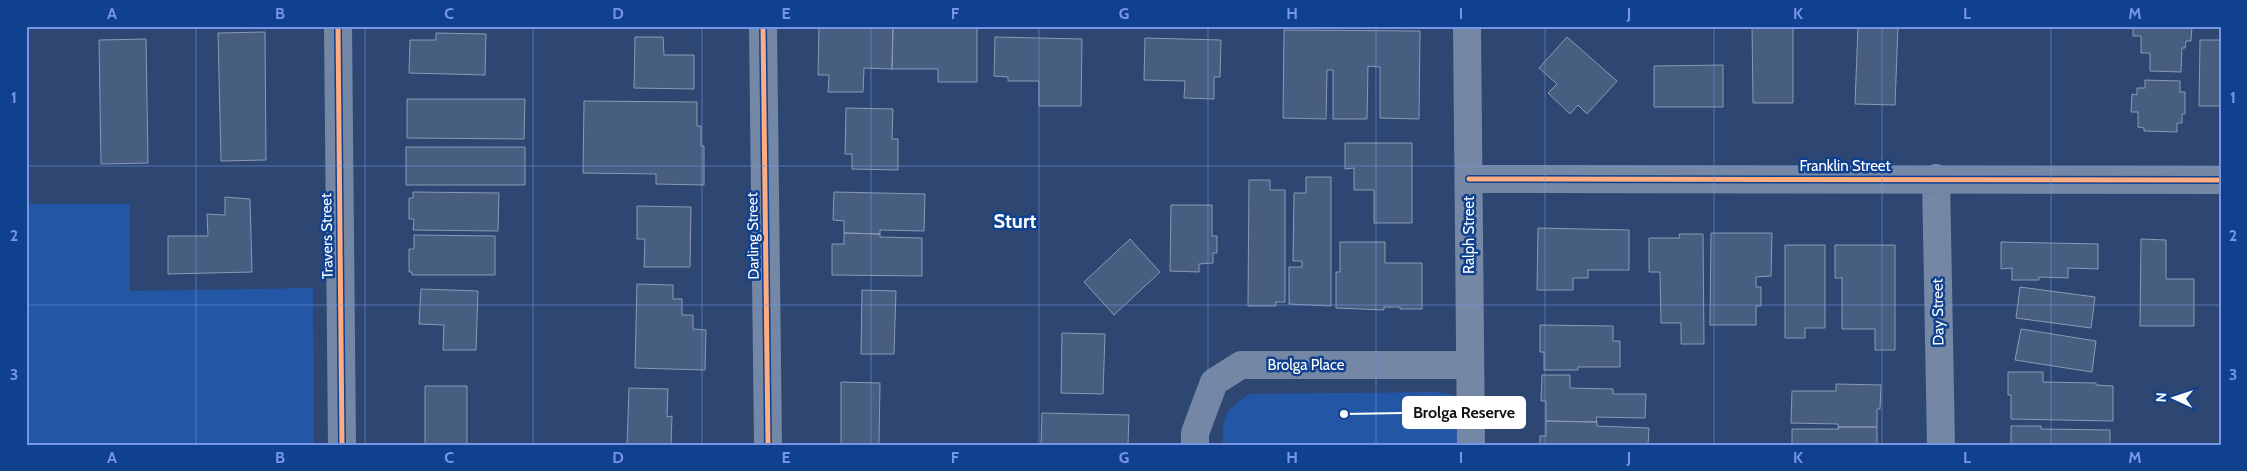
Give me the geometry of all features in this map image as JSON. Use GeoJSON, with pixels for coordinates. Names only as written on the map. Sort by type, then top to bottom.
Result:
{"type":"FeatureCollection","features":[{"type":"Feature","properties":{"kind":"street","name":"Travers Street"},"geometry":{"type":"LineString","coordinates":[[338,26],[342,445]]}},
{"type":"Feature","properties":{"kind":"street","name":"Darling Street"},"geometry":{"type":"LineString","coordinates":[[763,26],[768,445]]}},
{"type":"Feature","properties":{"kind":"street","name":"Ralph Street"},"geometry":{"type":"LineString","coordinates":[[1467,26],[1471,445]]}},
{"type":"Feature","properties":{"kind":"street","name":"Franklin Street"},"geometry":{"type":"LineString","coordinates":[[1469,179],[1936,178],[2221,180]]}},
{"type":"Feature","properties":{"kind":"street","name":"Day Street"},"geometry":{"type":"LineString","coordinates":[[1936,178],[1941,445]]}},
{"type":"Feature","properties":{"kind":"street","name":"Brolga Place"},"geometry":{"type":"LineString","coordinates":[[1195,445],[1195,433],[1214,382],[1241,365],[1470,365]]}},
{"type":"Feature","properties":{"kind":"shaded area"},"geometry":{"type":"Polygon","coordinates":[[[26,204],[130,204],[130,291],[313,288],[314,445],[26,445],[26,204]]]}},
{"type":"Feature","properties":{"kind":"shaded area"},"geometry":{"type":"Polygon","coordinates":[[[1436,392],[1452,395],[1460,407],[1460,445],[1223,445],[1223,427],[1227,415],[1235,405],[1249,394],[1436,392]]]}},
{"type":"Feature","properties":{"kind":"building"},"geometry":{"type":"Polygon","coordinates":[[[819,26],[893,27],[892,69],[864,68],[863,92],[828,92],[829,75],[818,75],[819,26]]]}},
{"type":"Feature","properties":{"kind":"building"},"geometry":{"type":"Polygon","coordinates":[[[977,26],[977,82],[938,82],[938,69],[892,69],[893,27],[977,26]]]}},
{"type":"Feature","properties":{"kind":"building"},"geometry":{"type":"Polygon","coordinates":[[[1752,26],[1793,26],[1793,103],[1753,103],[1752,26]]]}},
{"type":"Feature","properties":{"kind":"building"},"geometry":{"type":"Polygon","coordinates":[[[1858,26],[1898,26],[1895,105],[1855,104],[1858,26]]]}},
{"type":"Feature","properties":{"kind":"building"},"geometry":{"type":"Polygon","coordinates":[[[2133,26],[2192,26],[2191,41],[2186,41],[2185,48],[2182,48],[2181,72],[2150,71],[2150,53],[2141,53],[2141,36],[2133,36],[2133,26]]]}},
{"type":"Feature","properties":{"kind":"building"},"geometry":{"type":"Polygon","coordinates":[[[1284,30],[1420,31],[1419,119],[1380,118],[1380,67],[1368,66],[1367,119],[1333,119],[1333,70],[1327,70],[1326,119],[1283,118],[1284,30]]]}},
{"type":"Feature","properties":{"kind":"building"},"geometry":{"type":"Polygon","coordinates":[[[265,32],[266,160],[221,161],[218,33],[265,32]]]}},
{"type":"Feature","properties":{"kind":"building"},"geometry":{"type":"Polygon","coordinates":[[[436,33],[486,34],[485,75],[409,73],[410,40],[436,40],[436,33]]]}},
{"type":"Feature","properties":{"kind":"building"},"geometry":{"type":"Polygon","coordinates":[[[635,37],[663,37],[664,55],[694,55],[694,89],[634,88],[635,37]]]}},
{"type":"Feature","properties":{"kind":"building"},"geometry":{"type":"Polygon","coordinates":[[[995,37],[1082,39],[1081,106],[1039,106],[1039,81],[1008,81],[1008,77],[994,76],[995,37]]]}},
{"type":"Feature","properties":{"kind":"building"},"geometry":{"type":"Polygon","coordinates":[[[1567,37],[1617,81],[1587,114],[1578,105],[1570,114],[1548,93],[1557,84],[1539,68],[1567,37]]]}},
{"type":"Feature","properties":{"kind":"building"},"geometry":{"type":"Polygon","coordinates":[[[1145,38],[1221,40],[1220,77],[1214,77],[1214,99],[1184,98],[1185,81],[1144,80],[1145,38]]]}},
{"type":"Feature","properties":{"kind":"building"},"geometry":{"type":"Polygon","coordinates":[[[146,39],[148,163],[101,164],[99,40],[146,39]]]}},
{"type":"Feature","properties":{"kind":"building"},"geometry":{"type":"Polygon","coordinates":[[[2200,40],[2221,40],[2221,106],[2199,106],[2200,40]]]}},
{"type":"Feature","properties":{"kind":"building"},"geometry":{"type":"Polygon","coordinates":[[[1723,65],[1723,107],[1654,107],[1654,66],[1723,65]]]}},
{"type":"Feature","properties":{"kind":"building"},"geometry":{"type":"Polygon","coordinates":[[[2145,80],[2180,81],[2180,92],[2185,92],[2185,114],[2182,114],[2182,123],[2177,123],[2177,132],[2144,131],[2144,128],[2138,127],[2138,112],[2131,112],[2132,94],[2137,95],[2137,88],[2145,88],[2145,80]]]}},
{"type":"Feature","properties":{"kind":"building"},"geometry":{"type":"Polygon","coordinates":[[[407,99],[525,99],[524,139],[407,138],[407,99]]]}},
{"type":"Feature","properties":{"kind":"building"},"geometry":{"type":"Polygon","coordinates":[[[584,101],[697,102],[697,126],[701,126],[701,146],[704,146],[704,185],[656,184],[656,174],[583,173],[584,101]]]}},
{"type":"Feature","properties":{"kind":"building"},"geometry":{"type":"Polygon","coordinates":[[[846,108],[893,109],[892,139],[898,139],[898,170],[852,169],[852,154],[845,154],[846,108]]]}},
{"type":"Feature","properties":{"kind":"building"},"geometry":{"type":"Polygon","coordinates":[[[1345,143],[1412,143],[1412,223],[1374,223],[1374,190],[1354,190],[1354,168],[1345,169],[1345,143]]]}},
{"type":"Feature","properties":{"kind":"building"},"geometry":{"type":"Polygon","coordinates":[[[406,147],[525,147],[525,185],[406,185],[406,147]]]}},
{"type":"Feature","properties":{"kind":"building"},"geometry":{"type":"Polygon","coordinates":[[[1306,177],[1331,177],[1331,306],[1289,304],[1289,267],[1302,267],[1302,261],[1293,261],[1294,193],[1306,193],[1306,177]]]}},
{"type":"Feature","properties":{"kind":"building"},"geometry":{"type":"Polygon","coordinates":[[[1249,180],[1270,180],[1270,190],[1285,190],[1285,302],[1276,302],[1276,306],[1248,306],[1249,180]]]}},
{"type":"Feature","properties":{"kind":"building"},"geometry":{"type":"Polygon","coordinates":[[[413,192],[499,193],[498,231],[413,230],[414,219],[409,219],[409,198],[413,198],[413,192]]]}},
{"type":"Feature","properties":{"kind":"building"},"geometry":{"type":"Polygon","coordinates":[[[834,192],[925,194],[924,231],[880,230],[880,234],[844,233],[844,221],[833,220],[834,192]]]}},
{"type":"Feature","properties":{"kind":"building"},"geometry":{"type":"Polygon","coordinates":[[[225,197],[250,199],[252,272],[168,274],[168,236],[208,236],[207,214],[225,215],[225,197]]]}},
{"type":"Feature","properties":{"kind":"building"},"geometry":{"type":"Polygon","coordinates":[[[1171,205],[1212,205],[1212,236],[1217,236],[1217,253],[1213,253],[1213,263],[1199,264],[1199,272],[1170,271],[1171,205]]]}},
{"type":"Feature","properties":{"kind":"building"},"geometry":{"type":"Polygon","coordinates":[[[637,206],[691,207],[690,267],[644,267],[645,239],[637,239],[637,206]]]}},
{"type":"Feature","properties":{"kind":"building"},"geometry":{"type":"Polygon","coordinates":[[[1538,228],[1629,230],[1629,270],[1588,270],[1588,278],[1573,278],[1573,290],[1537,290],[1538,228]]]}},
{"type":"Feature","properties":{"kind":"building"},"geometry":{"type":"Polygon","coordinates":[[[844,233],[880,234],[880,237],[922,238],[922,276],[832,275],[832,244],[844,244],[844,233]]]}},
{"type":"Feature","properties":{"kind":"building"},"geometry":{"type":"Polygon","coordinates":[[[1711,233],[1772,233],[1771,276],[1756,277],[1756,287],[1761,287],[1761,306],[1756,306],[1756,325],[1710,325],[1711,233]]]}},
{"type":"Feature","properties":{"kind":"building"},"geometry":{"type":"Polygon","coordinates":[[[1679,234],[1703,234],[1704,344],[1681,344],[1681,323],[1661,323],[1660,272],[1649,272],[1649,238],[1680,238],[1679,234]]]}},
{"type":"Feature","properties":{"kind":"building"},"geometry":{"type":"Polygon","coordinates":[[[414,235],[495,236],[495,275],[412,275],[412,272],[409,272],[409,249],[414,249],[414,235]]]}},
{"type":"Feature","properties":{"kind":"building"},"geometry":{"type":"Polygon","coordinates":[[[1130,239],[1160,272],[1114,315],[1084,282],[1130,239]]]}},
{"type":"Feature","properties":{"kind":"building"},"geometry":{"type":"Polygon","coordinates":[[[2141,239],[2166,240],[2166,279],[2194,279],[2194,326],[2140,326],[2141,239]]]}},
{"type":"Feature","properties":{"kind":"building"},"geometry":{"type":"Polygon","coordinates":[[[1340,242],[1385,242],[1385,263],[1422,263],[1422,309],[1400,309],[1400,307],[1384,307],[1384,310],[1336,308],[1336,272],[1340,272],[1340,242]]]}},
{"type":"Feature","properties":{"kind":"building"},"geometry":{"type":"Polygon","coordinates":[[[2001,242],[2098,244],[2098,269],[2068,268],[2068,278],[2039,277],[2039,280],[2012,280],[2012,268],[2001,269],[2001,242]]]}},
{"type":"Feature","properties":{"kind":"building"},"geometry":{"type":"Polygon","coordinates":[[[1785,245],[1825,245],[1825,328],[1805,328],[1805,338],[1785,338],[1785,245]]]}},
{"type":"Feature","properties":{"kind":"building"},"geometry":{"type":"Polygon","coordinates":[[[1835,245],[1895,245],[1895,350],[1875,350],[1875,329],[1842,329],[1842,278],[1835,278],[1835,245]]]}},
{"type":"Feature","properties":{"kind":"building"},"geometry":{"type":"Polygon","coordinates":[[[637,284],[673,285],[673,299],[682,299],[682,315],[693,315],[693,329],[706,330],[705,370],[635,368],[637,284]]]}},
{"type":"Feature","properties":{"kind":"building"},"geometry":{"type":"Polygon","coordinates":[[[2020,287],[2095,297],[2091,328],[2016,318],[2020,287]]]}},
{"type":"Feature","properties":{"kind":"building"},"geometry":{"type":"Polygon","coordinates":[[[421,289],[478,291],[476,350],[443,350],[444,325],[419,324],[421,289]]]}},
{"type":"Feature","properties":{"kind":"building"},"geometry":{"type":"Polygon","coordinates":[[[862,290],[896,291],[894,354],[861,354],[862,290]]]}},
{"type":"Feature","properties":{"kind":"building"},"geometry":{"type":"Polygon","coordinates":[[[1540,325],[1613,326],[1613,341],[1620,341],[1620,367],[1578,367],[1578,370],[1544,370],[1544,352],[1540,352],[1540,325]]]}},
{"type":"Feature","properties":{"kind":"building"},"geometry":{"type":"Polygon","coordinates":[[[2021,329],[2096,341],[2092,372],[2015,360],[2021,329]]]}},
{"type":"Feature","properties":{"kind":"building"},"geometry":{"type":"Polygon","coordinates":[[[1062,333],[1105,334],[1103,394],[1061,393],[1062,333]]]}},
{"type":"Feature","properties":{"kind":"building"},"geometry":{"type":"Polygon","coordinates":[[[2008,372],[2043,372],[2043,382],[2096,383],[2096,385],[2113,386],[2113,421],[2011,419],[2011,395],[2008,395],[2008,372]]]}},
{"type":"Feature","properties":{"kind":"building"},"geometry":{"type":"Polygon","coordinates":[[[1542,375],[1570,375],[1570,388],[1613,389],[1613,394],[1646,394],[1645,418],[1596,417],[1597,422],[1546,421],[1546,401],[1541,401],[1542,375]]]}},
{"type":"Feature","properties":{"kind":"building"},"geometry":{"type":"Polygon","coordinates":[[[841,382],[880,383],[879,445],[841,445],[841,382]]]}},
{"type":"Feature","properties":{"kind":"building"},"geometry":{"type":"Polygon","coordinates":[[[1836,384],[1881,385],[1880,409],[1877,409],[1877,427],[1838,427],[1838,424],[1791,423],[1792,391],[1836,391],[1836,384]]]}},
{"type":"Feature","properties":{"kind":"building"},"geometry":{"type":"Polygon","coordinates":[[[425,386],[467,386],[467,445],[425,445],[425,386]]]}},
{"type":"Feature","properties":{"kind":"building"},"geometry":{"type":"Polygon","coordinates":[[[629,388],[668,389],[667,417],[672,416],[671,445],[627,445],[629,388]]]}},
{"type":"Feature","properties":{"kind":"building"},"geometry":{"type":"Polygon","coordinates":[[[1042,413],[1129,415],[1128,445],[1041,445],[1042,413]]]}},
{"type":"Feature","properties":{"kind":"building"},"geometry":{"type":"Polygon","coordinates":[[[1546,421],[1597,422],[1597,426],[1649,428],[1648,445],[1540,445],[1540,436],[1546,436],[1546,421]]]}},
{"type":"Feature","properties":{"kind":"building"},"geometry":{"type":"Polygon","coordinates":[[[2011,426],[2041,426],[2041,429],[2110,430],[2110,445],[2011,445],[2011,426]]]}},
{"type":"Feature","properties":{"kind":"building"},"geometry":{"type":"Polygon","coordinates":[[[1838,427],[1877,427],[1877,445],[1792,445],[1792,429],[1839,429],[1838,427]]]}},
{"type":"Feature","properties":{"kind":"cycle path"},"geometry":{"type":"LineString","coordinates":[[338,26],[342,445]]}},
{"type":"Feature","properties":{"kind":"cycle path"},"geometry":{"type":"LineString","coordinates":[[763,26],[768,445]]}},
{"type":"Feature","properties":{"kind":"cycle path"},"geometry":{"type":"LineString","coordinates":[[1469,179],[2221,180]]}},
{"type":"Feature","properties":{"kind":"place","name":"Brolga Reserve"},"geometry":{"type":"Point","coordinates":[1344,414]}},
{"type":"Feature","properties":{"kind":"district","name":"Sturt"},"geometry":{"type":"Point","coordinates":[1015,221]}}]}
